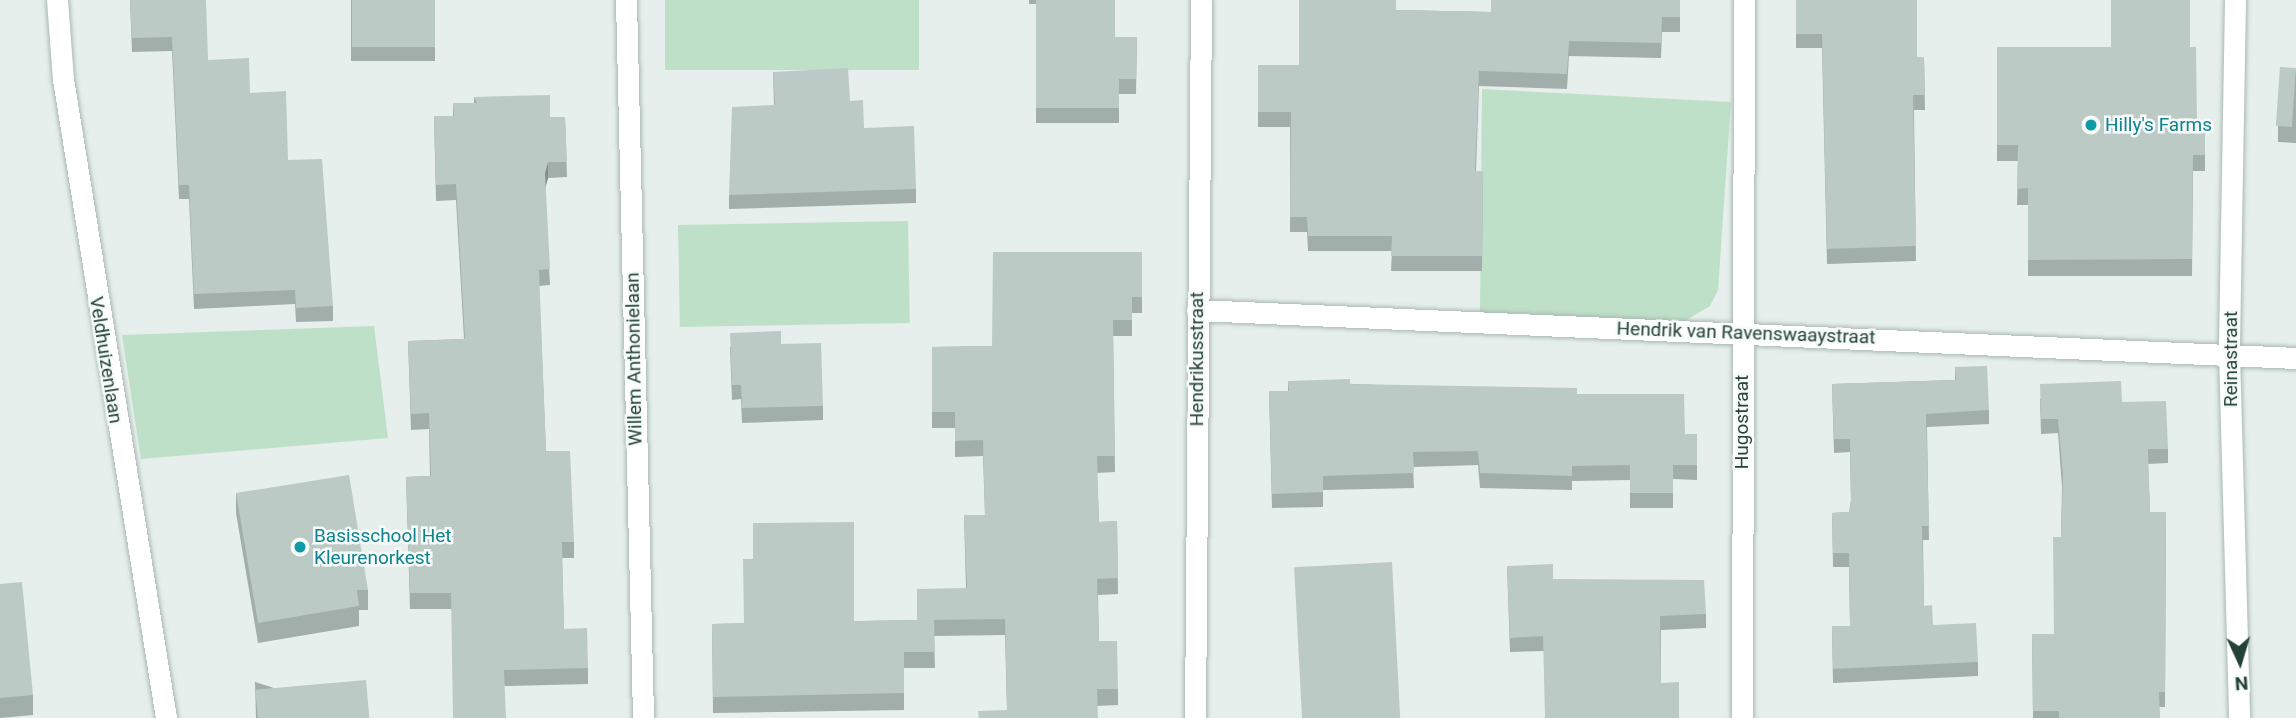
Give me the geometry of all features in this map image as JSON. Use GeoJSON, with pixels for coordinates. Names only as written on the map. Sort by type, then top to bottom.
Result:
{"type":"FeatureCollection","features":[{"type":"Feature","properties":{"kind":"street","name":"Veldhuizenlaan"},"geometry":{"type":"LineString","coordinates":[[57,0],[63,79],[166,718]]}},
{"type":"Feature","properties":{"kind":"street","name":"Willem Anthonielaan"},"geometry":{"type":"LineString","coordinates":[[626,0],[643,718]]}},
{"type":"Feature","properties":{"kind":"street","name":"Hendrikusstraat"},"geometry":{"type":"LineString","coordinates":[[1195,718],[1201,0]]}},
{"type":"Feature","properties":{"kind":"street","name":"Hugostraat"},"geometry":{"type":"LineString","coordinates":[[1742,718],[1744,0]]}},
{"type":"Feature","properties":{"kind":"street","name":"Reinastraat"},"geometry":{"type":"LineString","coordinates":[[2235,0],[2230,354],[2239,718]]}},
{"type":"Feature","properties":{"kind":"street","name":"Hendrik van Ravenswaaystraat"},"geometry":{"type":"LineString","coordinates":[[1197,310],[2296,358]]}},
{"type":"Feature","properties":{"kind":"green space"},"geometry":{"type":"Polygon","coordinates":[[[665,0],[919,0],[919,70],[665,70],[665,0]]]}},
{"type":"Feature","properties":{"kind":"green space"},"geometry":{"type":"Polygon","coordinates":[[[1482,89],[1731,102],[1718,290],[1710,306],[1683,322],[1480,313],[1482,89]]]}},
{"type":"Feature","properties":{"kind":"green space"},"geometry":{"type":"Polygon","coordinates":[[[908,221],[910,323],[680,327],[678,225],[908,221]]]}},
{"type":"Feature","properties":{"kind":"green space"},"geometry":{"type":"Polygon","coordinates":[[[374,326],[388,438],[141,459],[122,335],[374,326]]]}},
{"type":"Feature","properties":{"kind":"building"},"geometry":{"type":"Polygon","coordinates":[[[130,0],[206,0],[208,60],[249,58],[250,93],[286,91],[288,160],[322,159],[333,306],[296,308],[295,290],[194,294],[189,185],[179,185],[172,37],[132,38],[130,0]]]}},
{"type":"Feature","properties":{"kind":"building"},"geometry":{"type":"Polygon","coordinates":[[[352,0],[435,0],[435,47],[352,47],[352,0]]]}},
{"type":"Feature","properties":{"kind":"building"},"geometry":{"type":"Polygon","coordinates":[[[1036,0],[1115,0],[1115,37],[1137,37],[1136,79],[1119,79],[1119,108],[1036,108],[1036,0]]]}},
{"type":"Feature","properties":{"kind":"building"},"geometry":{"type":"Polygon","coordinates":[[[1299,0],[1396,0],[1396,10],[1491,12],[1491,0],[1680,0],[1680,17],[1662,17],[1661,43],[1569,41],[1567,74],[1479,71],[1475,171],[1483,171],[1482,256],[1391,256],[1392,236],[1308,236],[1307,217],[1290,217],[1291,112],[1258,112],[1258,65],[1299,65],[1299,0]]]}},
{"type":"Feature","properties":{"kind":"building"},"geometry":{"type":"Polygon","coordinates":[[[1796,0],[1917,0],[1917,57],[1924,57],[1925,95],[1913,95],[1916,246],[1827,249],[1822,34],[1796,34],[1796,0]]]}},
{"type":"Feature","properties":{"kind":"building"},"geometry":{"type":"Polygon","coordinates":[[[2111,0],[2190,0],[2190,47],[2196,47],[2197,125],[2205,125],[2205,155],[2193,155],[2192,259],[2028,260],[2028,188],[2017,189],[2018,145],[1997,145],[1997,47],[2111,47],[2111,0]]]}},
{"type":"Feature","properties":{"kind":"building"},"geometry":{"type":"Polygon","coordinates":[[[2280,67],[2296,68],[2292,127],[2276,126],[2280,67]]]}},
{"type":"Feature","properties":{"kind":"building"},"geometry":{"type":"Polygon","coordinates":[[[848,68],[850,101],[863,100],[864,128],[914,126],[916,189],[729,195],[732,107],[775,105],[773,72],[848,68]]]}},
{"type":"Feature","properties":{"kind":"building"},"geometry":{"type":"Polygon","coordinates":[[[550,95],[550,117],[565,117],[567,162],[548,162],[545,173],[550,269],[539,270],[546,451],[570,451],[574,542],[562,542],[564,629],[587,628],[588,668],[504,670],[506,718],[453,718],[451,593],[410,593],[406,477],[431,476],[429,413],[411,414],[408,341],[465,339],[456,184],[436,185],[434,116],[454,116],[453,103],[477,103],[474,97],[550,95]]]}},
{"type":"Feature","properties":{"kind":"building"},"geometry":{"type":"Polygon","coordinates":[[[993,252],[1142,252],[1142,297],[1132,297],[1132,320],[1113,320],[1115,456],[1097,456],[1099,522],[1117,521],[1118,578],[1097,579],[1099,641],[1117,641],[1118,689],[1097,689],[1098,718],[979,718],[978,711],[1007,710],[1005,619],[934,620],[935,652],[904,652],[904,693],[713,697],[712,624],[744,623],[743,559],[753,559],[753,523],[854,522],[854,621],[917,620],[917,589],[967,588],[964,515],[985,515],[983,440],[955,441],[955,412],[932,412],[932,347],[992,346],[993,252]]]}},
{"type":"Feature","properties":{"kind":"building"},"geometry":{"type":"Polygon","coordinates":[[[781,331],[781,344],[821,343],[823,406],[742,408],[741,385],[732,385],[730,333],[781,331]]]}},
{"type":"Feature","properties":{"kind":"building"},"geometry":{"type":"Polygon","coordinates":[[[1987,366],[1989,410],[1926,414],[1929,526],[1922,526],[1924,606],[1932,605],[1933,625],[1976,623],[1978,662],[1833,669],[1832,626],[1850,626],[1849,553],[1833,553],[1832,513],[1849,512],[1851,500],[1850,439],[1834,439],[1832,384],[1956,380],[1955,367],[1987,366]]]}},
{"type":"Feature","properties":{"kind":"building"},"geometry":{"type":"Polygon","coordinates":[[[1350,379],[1350,384],[1577,388],[1577,394],[1684,394],[1685,434],[1697,434],[1697,465],[1673,465],[1673,493],[1630,493],[1630,465],[1572,466],[1572,476],[1480,473],[1478,451],[1413,452],[1414,473],[1323,476],[1323,492],[1272,494],[1269,391],[1289,391],[1288,381],[1350,379]]]}},
{"type":"Feature","properties":{"kind":"building"},"geometry":{"type":"Polygon","coordinates":[[[2121,381],[2122,402],[2166,401],[2168,449],[2148,449],[2150,512],[2166,512],[2165,692],[2159,692],[2160,718],[2059,718],[2059,711],[2033,711],[2032,634],[2054,634],[2053,537],[2061,537],[2063,476],[2058,419],[2041,419],[2040,384],[2121,381]]]}},
{"type":"Feature","properties":{"kind":"building","name":"Basisschool Het Kleurenorkest"},"geometry":{"type":"Polygon","coordinates":[[[349,475],[368,590],[357,590],[359,606],[258,623],[236,493],[349,475]]]}},
{"type":"Feature","properties":{"kind":"building"},"geometry":{"type":"Polygon","coordinates":[[[1392,562],[1400,718],[1302,718],[1294,567],[1392,562]]]}},
{"type":"Feature","properties":{"kind":"building"},"geometry":{"type":"Polygon","coordinates":[[[1553,564],[1553,579],[1704,580],[1706,614],[1660,616],[1661,683],[1679,682],[1679,718],[1545,718],[1543,636],[1510,638],[1507,566],[1553,564]]]}},
{"type":"Feature","properties":{"kind":"building"},"geometry":{"type":"Polygon","coordinates":[[[22,582],[33,695],[0,698],[0,584],[22,582]]]}},
{"type":"Feature","properties":{"kind":"building"},"geometry":{"type":"Polygon","coordinates":[[[366,680],[369,718],[258,718],[255,690],[366,680]]]}},
{"type":"Feature","properties":{"kind":"place","name":"Hilly's Farms"},"geometry":{"type":"Point","coordinates":[2091,125]}},
{"type":"Feature","properties":{"kind":"place","name":"Basisschool Het Kleurenorkest"},"geometry":{"type":"Point","coordinates":[300,547]}}]}
